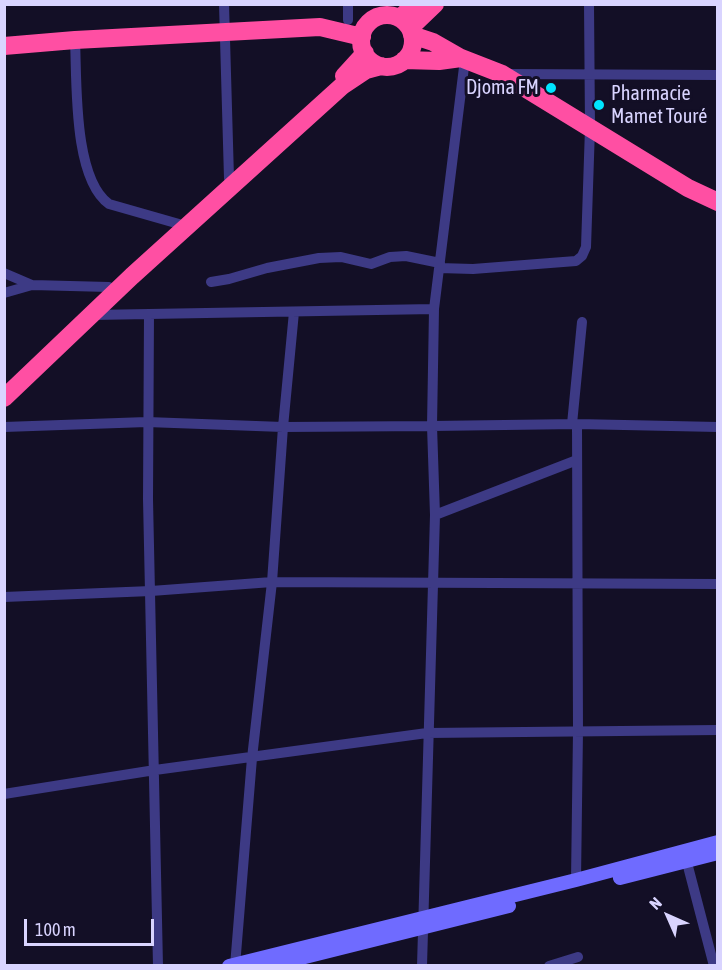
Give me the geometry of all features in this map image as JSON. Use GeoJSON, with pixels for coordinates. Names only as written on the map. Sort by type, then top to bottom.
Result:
{"type":"FeatureCollection","features":[{"type":"Feature","properties":{"kind":"highway"},"geometry":{"type":"LineString","coordinates":[[4,385],[132,276],[342,86],[366,70],[398,64],[404,60],[412,47],[407,27],[415,4]]}},
{"type":"Feature","properties":{"kind":"highway"},"geometry":{"type":"LineString","coordinates":[[407,27],[435,4]]}},
{"type":"Feature","properties":{"kind":"highway"},"geometry":{"type":"LineString","coordinates":[[4,46],[320,27],[337,21],[348,12],[371,20]]}},
{"type":"Feature","properties":{"kind":"highway"},"geometry":{"type":"LineString","coordinates":[[381,66],[369,59],[363,45],[363,31],[371,20],[391,15],[407,27],[463,59],[502,74],[688,188],[717,202]]}},
{"type":"Feature","properties":{"kind":"highway"},"geometry":{"type":"LineString","coordinates":[[320,27],[363,45]]}},
{"type":"Feature","properties":{"kind":"highway"},"geometry":{"type":"LineString","coordinates":[[4,399],[87,314],[110,286],[340,80],[363,45]]}},
{"type":"Feature","properties":{"kind":"highway"},"geometry":{"type":"LineString","coordinates":[[404,60],[463,59]]}},
{"type":"Feature","properties":{"kind":"main road"},"geometry":{"type":"LineString","coordinates":[[233,965],[423,923],[686,857],[717,842]]}},
{"type":"Feature","properties":{"kind":"main road"},"geometry":{"type":"LineString","coordinates":[[269,966],[576,880],[686,857],[717,853]]}},
{"type":"Feature","properties":{"kind":"street"},"geometry":{"type":"LineString","coordinates":[[224,4],[230,177]]}},
{"type":"Feature","properties":{"kind":"street"},"geometry":{"type":"LineString","coordinates":[[211,282],[319,258],[341,257],[371,264],[390,257],[406,256],[440,266],[473,269],[576,261],[582,256],[586,247],[590,128],[589,4]]}},
{"type":"Feature","properties":{"kind":"street"},"geometry":{"type":"LineString","coordinates":[[75,40],[81,142],[89,171],[102,199],[109,204],[179,224]]}},
{"type":"Feature","properties":{"kind":"street"},"geometry":{"type":"LineString","coordinates":[[422,966],[434,582],[435,515],[432,426],[434,309],[463,59]]}},
{"type":"Feature","properties":{"kind":"street"},"geometry":{"type":"LineString","coordinates":[[502,74],[717,75]]}},
{"type":"Feature","properties":{"kind":"street"},"geometry":{"type":"LineString","coordinates":[[4,273],[32,285]]}},
{"type":"Feature","properties":{"kind":"street"},"geometry":{"type":"LineString","coordinates":[[4,294],[32,285],[110,286]]}},
{"type":"Feature","properties":{"kind":"street"},"geometry":{"type":"LineString","coordinates":[[87,314],[149,315],[434,309]]}},
{"type":"Feature","properties":{"kind":"street"},"geometry":{"type":"LineString","coordinates":[[233,965],[252,758],[272,582],[294,312]]}},
{"type":"Feature","properties":{"kind":"street"},"geometry":{"type":"LineString","coordinates":[[149,315],[147,422],[158,966]]}},
{"type":"Feature","properties":{"kind":"street"},"geometry":{"type":"LineString","coordinates":[[576,880],[577,460],[574,424],[582,322]]}},
{"type":"Feature","properties":{"kind":"street"},"geometry":{"type":"LineString","coordinates":[[4,427],[147,422],[283,427],[574,424],[717,428]]}},
{"type":"Feature","properties":{"kind":"street"},"geometry":{"type":"LineString","coordinates":[[435,515],[577,460]]}},
{"type":"Feature","properties":{"kind":"street"},"geometry":{"type":"LineString","coordinates":[[4,597],[151,591],[272,582],[717,584]]}},
{"type":"Feature","properties":{"kind":"street"},"geometry":{"type":"LineString","coordinates":[[4,794],[155,770],[428,733],[717,730]]}},
{"type":"Feature","properties":{"kind":"street"},"geometry":{"type":"LineString","coordinates":[[686,857],[714,966]]}},
{"type":"Feature","properties":{"kind":"street"},"geometry":{"type":"LineString","coordinates":[[549,966],[578,957]]}},
{"type":"Feature","properties":{"kind":"place","name":"Djoma FM"},"geometry":{"type":"Point","coordinates":[551,88]}},
{"type":"Feature","properties":{"kind":"place","name":"Pharmacie Mamet Touré"},"geometry":{"type":"Point","coordinates":[599,105]}}]}
